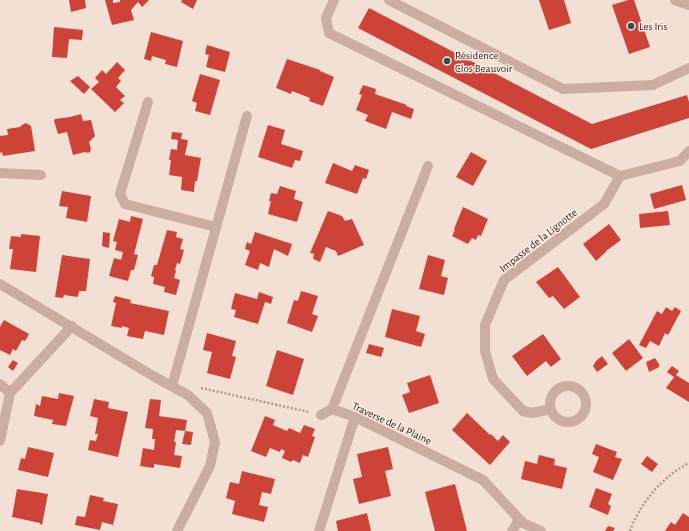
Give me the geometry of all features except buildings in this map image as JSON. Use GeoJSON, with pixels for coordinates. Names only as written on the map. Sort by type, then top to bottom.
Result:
{"type":"FeatureCollection","features":[{"type":"Feature","properties":{"kind":"street"},"geometry":{"type":"LineString","coordinates":[[334,0],[326,18],[329,33],[620,176],[680,161],[689,151]]}},
{"type":"Feature","properties":{"kind":"street"},"geometry":{"type":"LineString","coordinates":[[389,0],[563,89],[653,85],[689,68]]}},
{"type":"Feature","properties":{"kind":"street"},"geometry":{"type":"LineString","coordinates":[[675,0],[689,5]]}},
{"type":"Feature","properties":{"kind":"street"},"geometry":{"type":"LineString","coordinates":[[148,102],[120,194],[125,204],[216,227]]}},
{"type":"Feature","properties":{"kind":"street"},"geometry":{"type":"LineString","coordinates":[[172,386],[247,116]]}},
{"type":"Feature","properties":{"kind":"street"},"geometry":{"type":"LineString","coordinates":[[321,415],[332,409],[428,166]]}},
{"type":"Feature","properties":{"kind":"street"},"geometry":{"type":"LineString","coordinates":[[0,173],[41,175]]}},
{"type":"Feature","properties":{"kind":"street","name":"Impasse de la Lignotte"},"geometry":{"type":"LineString","coordinates":[[551,409],[532,413],[523,410],[493,379],[485,351],[485,325],[504,280],[604,204],[620,176]]}},
{"type":"Feature","properties":{"kind":"street"},"geometry":{"type":"LineString","coordinates":[[0,284],[153,376],[188,395],[207,413],[215,442],[210,466],[177,531]]}},
{"type":"Feature","properties":{"kind":"street"},"geometry":{"type":"LineString","coordinates":[[0,441],[10,393],[72,326]]}},
{"type":"Feature","properties":{"kind":"street"},"geometry":{"type":"LineString","coordinates":[[0,384],[10,393]]}},
{"type":"Feature","properties":{"kind":"street","name":"Traverse de la Plaine"},"geometry":{"type":"LineString","coordinates":[[332,409],[355,417],[483,480],[519,520],[528,526],[541,531]]}},
{"type":"Feature","properties":{"kind":"street"},"geometry":{"type":"LineString","coordinates":[[319,531],[355,417]]}},
{"type":"Feature","properties":{"kind":"street"},"geometry":{"type":"LineString","coordinates":[[512,531],[519,520]]}},
{"type":"Feature","properties":{"kind":"path"},"geometry":{"type":"LineString","coordinates":[[188,395],[200,388],[321,415]]}},
{"type":"Feature","properties":{"kind":"path"},"geometry":{"type":"LineString","coordinates":[[630,531],[634,519],[650,495],[678,469],[689,463]]}},
{"type":"Feature","properties":{"kind":"place","name":"Les Iris"},"geometry":{"type":"Point","coordinates":[631,26]}},
{"type":"Feature","properties":{"kind":"place","name":"Résidence Clos Beauvoir"},"geometry":{"type":"Point","coordinates":[447,61]}}]}
